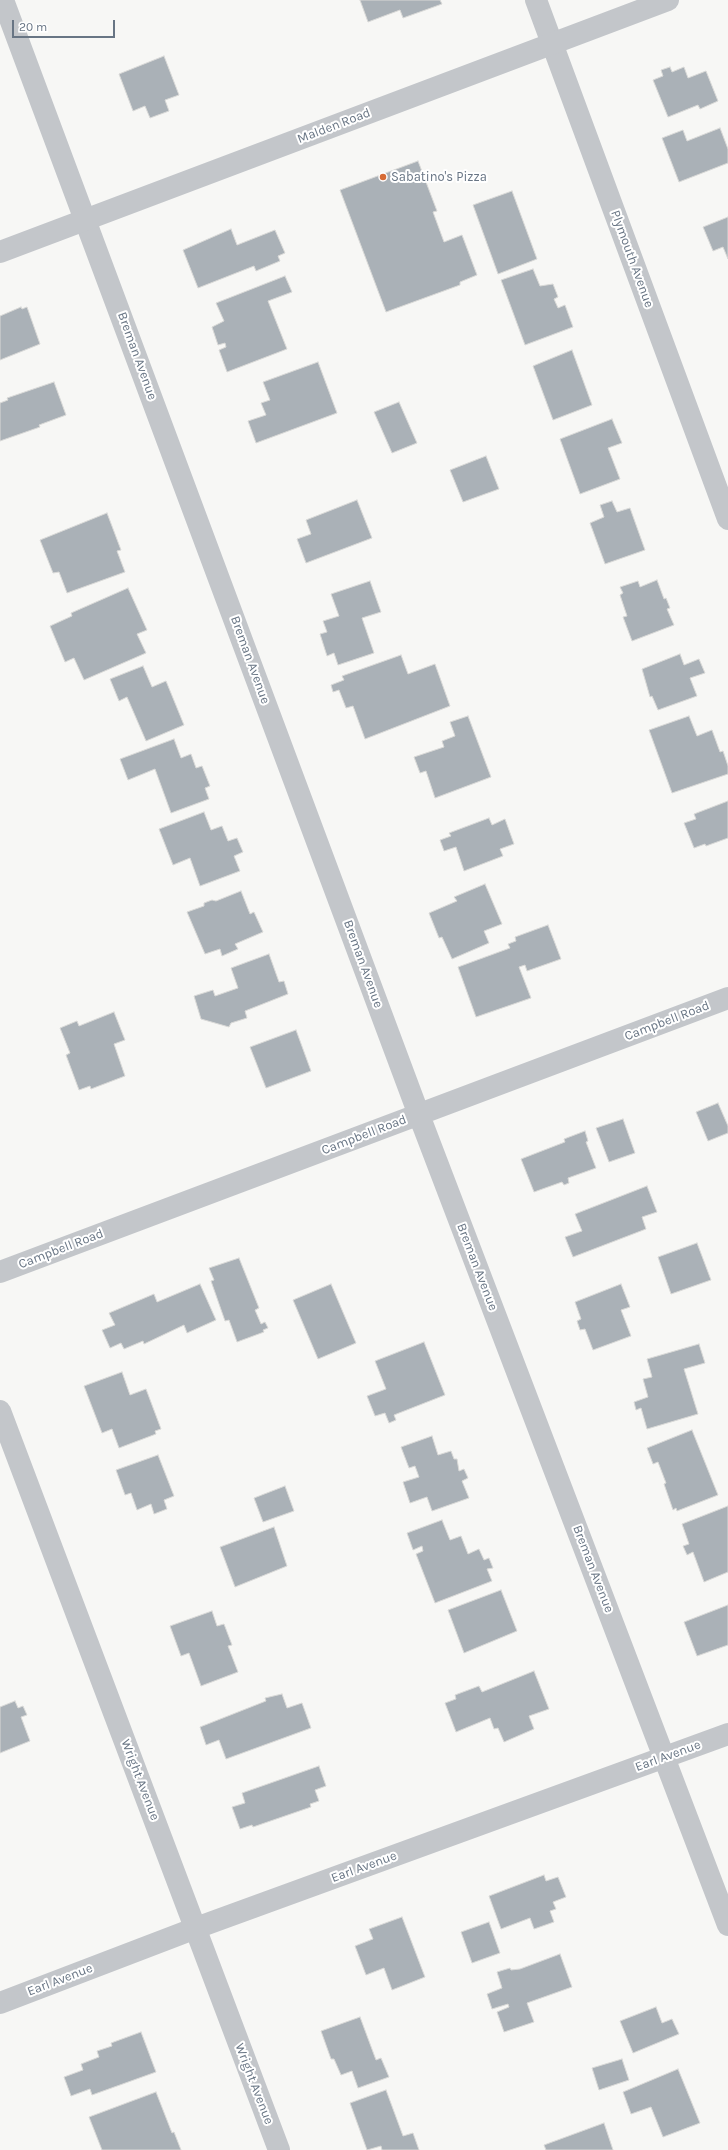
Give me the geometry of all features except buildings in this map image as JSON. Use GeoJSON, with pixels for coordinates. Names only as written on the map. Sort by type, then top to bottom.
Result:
{"type":"FeatureCollection","features":[{"type":"Feature","properties":{"kind":"street","name":"Breman Avenue"},"geometry":{"type":"LineString","coordinates":[[3,0],[418,1115],[728,1925]]}},
{"type":"Feature","properties":{"kind":"street","name":"Plymouth Avenue"},"geometry":{"type":"LineString","coordinates":[[536,0],[728,519]]}},
{"type":"Feature","properties":{"kind":"street","name":"Malden Road"},"geometry":{"type":"LineString","coordinates":[[0,252],[668,0]]}},
{"type":"Feature","properties":{"kind":"street","name":"Campbell Road"},"geometry":{"type":"LineString","coordinates":[[0,1272],[728,998]]}},
{"type":"Feature","properties":{"kind":"street","name":"Wright Avenue"},"geometry":{"type":"LineString","coordinates":[[0,1411],[279,2150]]}},
{"type":"Feature","properties":{"kind":"street","name":"Earl Avenue"},"geometry":{"type":"LineString","coordinates":[[0,2003],[196,1928],[728,1734]]}},
{"type":"Feature","properties":{"kind":"place","name":"Sabatino's Pizza"},"geometry":{"type":"Point","coordinates":[383,177]}}]}
